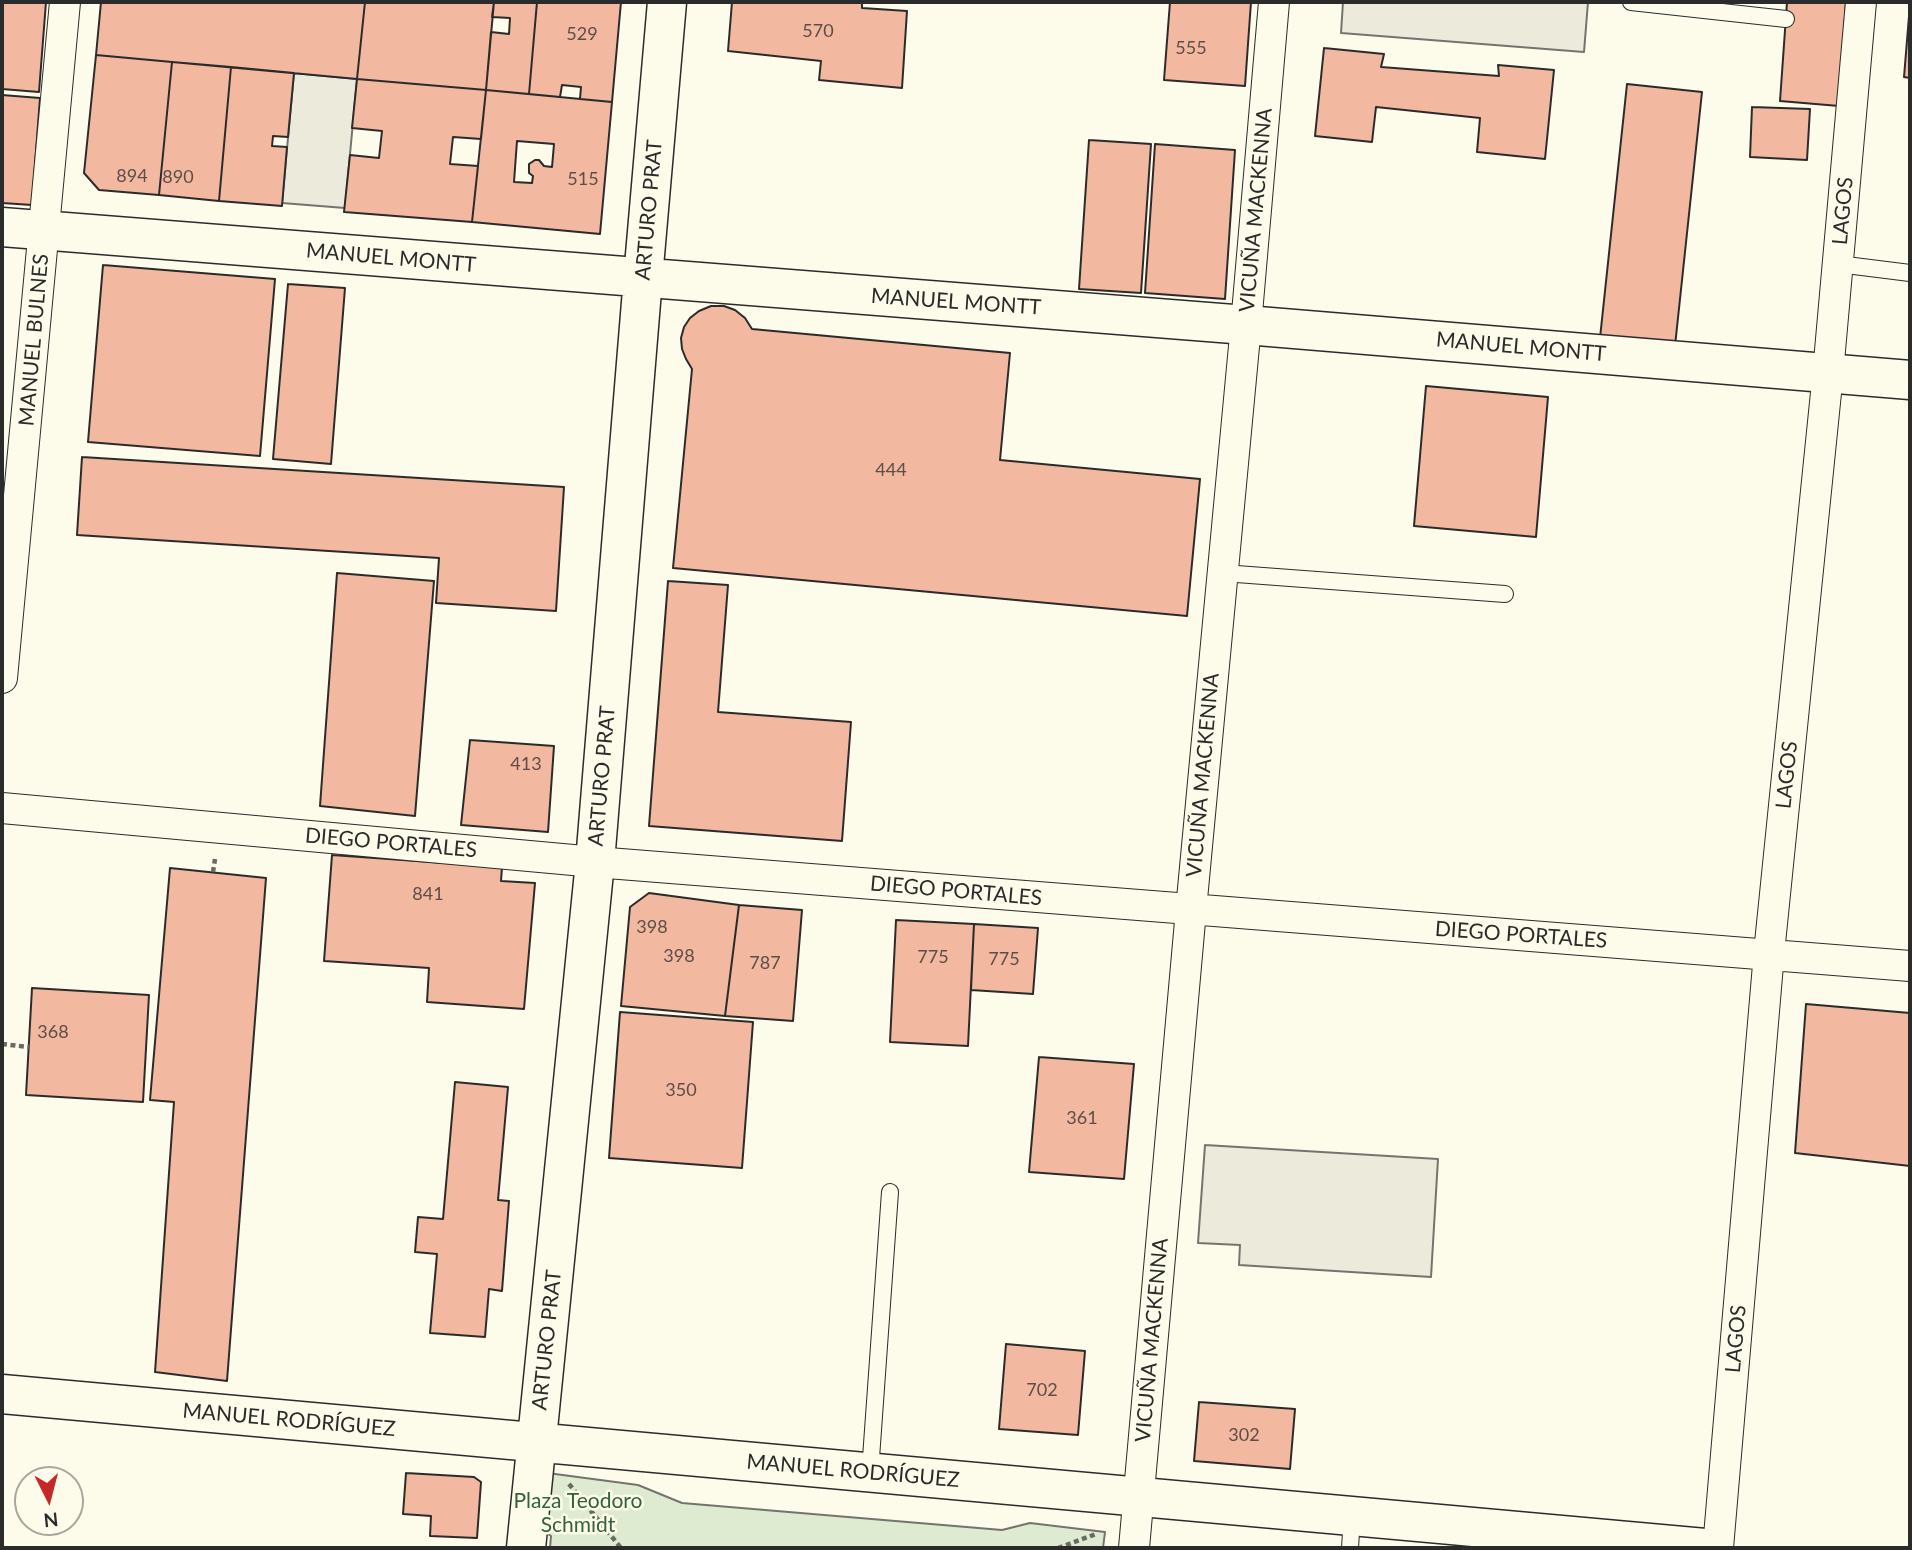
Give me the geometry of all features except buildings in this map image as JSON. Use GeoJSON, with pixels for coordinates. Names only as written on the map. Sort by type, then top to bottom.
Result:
{"type":"FeatureCollection","features":[{"type":"Feature","properties":{"kind":"street","name":"MANUEL BULNES"},"geometry":{"type":"LineString","coordinates":[[2,678],[65,2]]}},
{"type":"Feature","properties":{"kind":"street","name":"ARTURO PRAT"},"geometry":{"type":"LineString","coordinates":[[526,1548],[596,862],[667,2]]}},
{"type":"Feature","properties":{"kind":"street","name":"VICUÑA MACKENNA"},"geometry":{"type":"LineString","coordinates":[[1134,1548],[1274,2]]}},
{"type":"Feature","properties":{"kind":"street","name":"LAGOS"},"geometry":{"type":"LineString","coordinates":[[1718,1548],[1769,953],[1838,264],[1855,17]]}},
{"type":"Feature","properties":{"kind":"street","name":"MANUEL MONTT"},"geometry":{"type":"LineString","coordinates":[[2,227],[1910,380]]}},
{"type":"Feature","properties":{"kind":"street","name":"DIEGO PORTALES"},"geometry":{"type":"LineString","coordinates":[[2,808],[596,862],[1910,966]]}},
{"type":"Feature","properties":{"kind":"street","name":"MANUEL RODRÍGUEZ"},"geometry":{"type":"LineString","coordinates":[[2,1394],[1138,1497],[1351,1532],[1705,1548]]}},
{"type":"Feature","properties":{"kind":"lane"},"geometry":{"type":"LineString","coordinates":[[1630,2],[1786,19]]}},
{"type":"Feature","properties":{"kind":"lane"},"geometry":{"type":"LineString","coordinates":[[1838,264],[1910,273]]}},
{"type":"Feature","properties":{"kind":"lane"},"geometry":{"type":"LineString","coordinates":[[1223,573],[1505,594]]}},
{"type":"Feature","properties":{"kind":"lane"},"geometry":{"type":"LineString","coordinates":[[870,1472],[890,1192]]}},
{"type":"Feature","properties":{"kind":"path"},"geometry":{"type":"LineString","coordinates":[[2,1045],[29,1047]]}},
{"type":"Feature","properties":{"kind":"path"},"geometry":{"type":"LineString","coordinates":[[536,1442],[621,1548]]}},
{"type":"Feature","properties":{"kind":"path"},"geometry":{"type":"LineString","coordinates":[[1058,1548],[1096,1534]]}},
{"type":"Feature","properties":{"kind":"green space","name":"Plaza Teodoro Schmidt"},"geometry":{"type":"Polygon","coordinates":[[[540,1472],[638,1485],[682,1503],[1002,1530],[1030,1523],[1105,1532],[1103,1548],[550,1548],[551,1536],[536,1526],[540,1472]]]}},
{"type":"Feature","properties":{"kind":"shaded area"},"geometry":{"type":"Polygon","coordinates":[[[1343,2],[1588,2],[1584,52],[1341,33],[1343,2]]]}},
{"type":"Feature","properties":{"kind":"shaded area"},"geometry":{"type":"Polygon","coordinates":[[[294,73],[357,79],[345,208],[282,203],[294,73]]]}},
{"type":"Feature","properties":{"kind":"shaded area"},"geometry":{"type":"Polygon","coordinates":[[[1205,1145],[1438,1159],[1431,1277],[1239,1265],[1240,1245],[1198,1243],[1205,1145]]]}}]}
